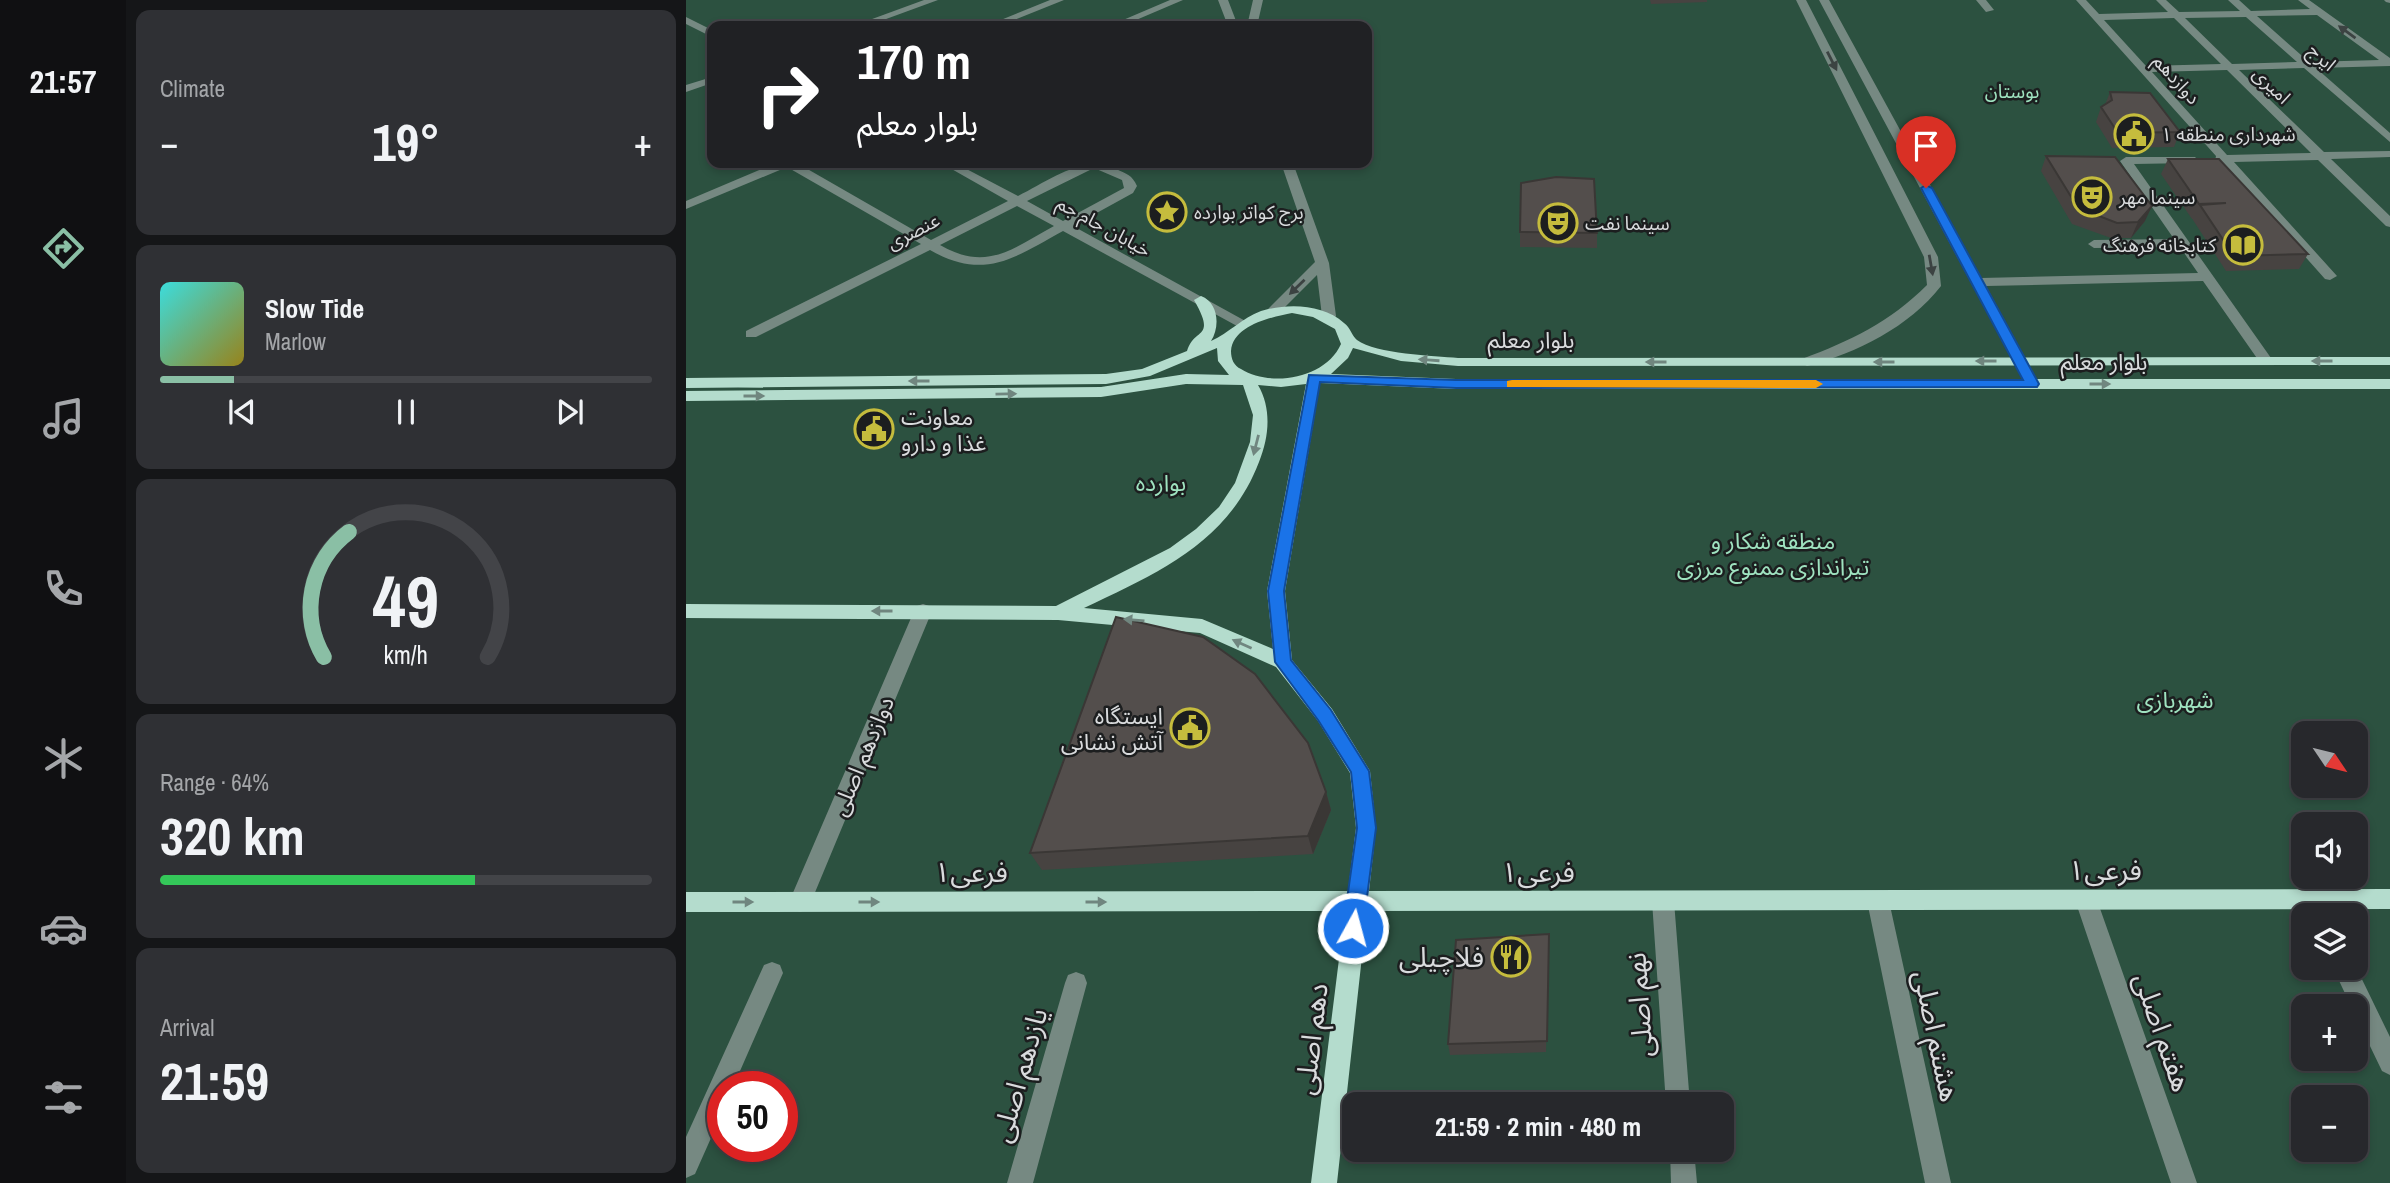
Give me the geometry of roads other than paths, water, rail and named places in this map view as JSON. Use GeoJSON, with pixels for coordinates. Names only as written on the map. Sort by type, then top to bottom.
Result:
{"type":"FeatureCollection","features":[{"type":"Feature","properties":{"kind":"main road"},"geometry":{"type":"LineString","coordinates":[[1168,364],[1201,343],[1211,330],[1212,319],[1201,300]]}},
{"type":"Feature","properties":{"kind":"main road"},"geometry":{"type":"LineString","coordinates":[[686,383],[1106,379],[1144,373],[1168,364],[1226,340],[1242,323],[1273,311],[1312,311],[1329,316],[1345,332],[1347,341],[1343,354],[1332,366],[1314,378],[1294,382],[1186,379],[1101,392],[686,396]]}},
{"type":"Feature","properties":{"kind":"main road"},"geometry":{"type":"LineString","coordinates":[[1058,613],[1164,562],[1205,533],[1233,502],[1250,469],[1259,434],[1261,405],[1248,380],[1231,369],[1224,359],[1226,340]]}},
{"type":"Feature","properties":{"kind":"main road","name":"بلوار معلم"},"geometry":{"type":"LineString","coordinates":[[1347,341],[1371,352],[1400,358],[1458,362],[2390,361]]}},
{"type":"Feature","properties":{"kind":"main road","name":"بلوار معلم"},"geometry":{"type":"LineString","coordinates":[[1314,378],[1456,384],[2390,384]]}},
{"type":"Feature","properties":{"kind":"main road"},"geometry":{"type":"LineString","coordinates":[[686,611],[1058,613],[1202,626],[1283,662],[1276,591],[1314,378]]}},
{"type":"Feature","properties":{"kind":"main road","name":"دهم اصلی"},"geometry":{"type":"LineString","coordinates":[[1283,662],[1325,715],[1360,771],[1366,828],[1324,1183]]}},
{"type":"Feature","properties":{"kind":"main road","name":"فرعی۱"},"geometry":{"type":"LineString","coordinates":[[2352,903],[2390,899]]}},
{"type":"Feature","properties":{"kind":"main road","name":"فرعی۱"},"geometry":{"type":"LineString","coordinates":[[686,902],[2086,900],[2291,906]]}},
{"type":"Feature","properties":{"kind":"street"},"geometry":{"type":"LineString","coordinates":[[873,21],[933,0]]}},
{"type":"Feature","properties":{"kind":"street"},"geometry":{"type":"LineString","coordinates":[[1004,21],[1059,0]]}},
{"type":"Feature","properties":{"kind":"street"},"geometry":{"type":"LineString","coordinates":[[1126,21],[1178,0]]}},
{"type":"Feature","properties":{"kind":"street"},"geometry":{"type":"LineString","coordinates":[[1223,0],[1232,21]]}},
{"type":"Feature","properties":{"kind":"street"},"geometry":{"type":"LineString","coordinates":[[1253,21],[1258,0]]}},
{"type":"Feature","properties":{"kind":"street"},"geometry":{"type":"LineString","coordinates":[[1801,0],[1931,257],[1934,286],[1909,313],[1873,337],[1807,362]]}},
{"type":"Feature","properties":{"kind":"street"},"geometry":{"type":"LineString","coordinates":[[1824,0],[2032,384]]}},
{"type":"Feature","properties":{"kind":"street"},"geometry":{"type":"LineString","coordinates":[[1981,0],[1989,10]]}},
{"type":"Feature","properties":{"kind":"street","name":"دوازدهم"},"geometry":{"type":"LineString","coordinates":[[2081,0],[2330,276]]}},
{"type":"Feature","properties":{"kind":"street","name":"امیری"},"geometry":{"type":"LineString","coordinates":[[2161,0],[2390,223]]}},
{"type":"Feature","properties":{"kind":"street","name":"ایرج"},"geometry":{"type":"LineString","coordinates":[[2233,0],[2390,139]]}},
{"type":"Feature","properties":{"kind":"street"},"geometry":{"type":"LineString","coordinates":[[2304,0],[2390,63]]}},
{"type":"Feature","properties":{"kind":"street"},"geometry":{"type":"LineString","coordinates":[[2095,17],[2320,12]]}},
{"type":"Feature","properties":{"kind":"street"},"geometry":{"type":"LineString","coordinates":[[686,19],[707,30]]}},
{"type":"Feature","properties":{"kind":"street"},"geometry":{"type":"LineString","coordinates":[[2145,69],[2390,63]]}},
{"type":"Feature","properties":{"kind":"street"},"geometry":{"type":"LineString","coordinates":[[686,89],[707,82]]}},
{"type":"Feature","properties":{"kind":"street"},"geometry":{"type":"LineString","coordinates":[[2266,361],[2126,161],[2390,154]]}},
{"type":"Feature","properties":{"kind":"street"},"geometry":{"type":"LineString","coordinates":[[686,205],[776,168]]}},
{"type":"Feature","properties":{"kind":"street"},"geometry":{"type":"LineString","coordinates":[[797,168],[956,259],[992,261],[1005,258],[1129,190],[1131,186],[1126,178],[1104,168]]}},
{"type":"Feature","properties":{"kind":"street","name":"خیابان جام جم"},"geometry":{"type":"LineString","coordinates":[[956,168],[1242,323]]}},
{"type":"Feature","properties":{"kind":"street","name":"عنصری"},"geometry":{"type":"LineString","coordinates":[[751,334],[1083,168]]}},
{"type":"Feature","properties":{"kind":"street"},"geometry":{"type":"LineString","coordinates":[[1289,168],[1322,263],[1329,316]]}},
{"type":"Feature","properties":{"kind":"street"},"geometry":{"type":"LineString","coordinates":[[2094,244],[2184,243]]}},
{"type":"Feature","properties":{"kind":"street"},"geometry":{"type":"LineString","coordinates":[[1273,311],[1322,263]]}},
{"type":"Feature","properties":{"kind":"street"},"geometry":{"type":"LineString","coordinates":[[1977,282],[2208,277]]}},
{"type":"Feature","properties":{"kind":"street","name":"دوازدهم اصلی"},"geometry":{"type":"LineString","coordinates":[[800,902],[923,611]]}},
{"type":"Feature","properties":{"kind":"street","name":"هفتم اصلی"},"geometry":{"type":"LineString","coordinates":[[2086,900],[2184,1183]]}},
{"type":"Feature","properties":{"kind":"street","name":"نهم اصلی"},"geometry":{"type":"LineString","coordinates":[[1663,901],[1677,1092]]}},
{"type":"Feature","properties":{"kind":"street","name":"هشتم اصلی"},"geometry":{"type":"LineString","coordinates":[[1878,901],[1938,1183]]}},
{"type":"Feature","properties":{"kind":"street"},"geometry":{"type":"LineString","coordinates":[[686,1165],[772,973]]}},
{"type":"Feature","properties":{"kind":"street"},"geometry":{"type":"LineString","coordinates":[[2350,980],[2390,1063]]}},
{"type":"Feature","properties":{"kind":"street","name":"یازدهم اصلی"},"geometry":{"type":"LineString","coordinates":[[1020,1183],[1076,983]]}},
{"type":"Feature","properties":{"kind":"street"},"geometry":{"type":"LineString","coordinates":[[1683,1162],[1684,1183]]}},
{"type":"Feature","properties":{"kind":"place","name":"شهرداری منطقه ۱"},"geometry":{"type":"Point","coordinates":[2134,134]}},
{"type":"Feature","properties":{"kind":"place","name":"سینما مهر"},"geometry":{"type":"Point","coordinates":[2092,197]}},
{"type":"Feature","properties":{"kind":"place","name":"برج کواتر بوارده"},"geometry":{"type":"Point","coordinates":[1167,212]}},
{"type":"Feature","properties":{"kind":"place","name":"سینما نفت"},"geometry":{"type":"Point","coordinates":[1558,223]}},
{"type":"Feature","properties":{"kind":"place","name":"کتابخانه فرهنگ"},"geometry":{"type":"Point","coordinates":[2243,245]}},
{"type":"Feature","properties":{"kind":"place","name":"معاونت غذا و دارو"},"geometry":{"type":"Point","coordinates":[874,429]}},
{"type":"Feature","properties":{"kind":"place","name":"ایستگاه آتش نشانی"},"geometry":{"type":"Point","coordinates":[1190,728]}},
{"type":"Feature","properties":{"kind":"place","name":"فلاچیلی"},"geometry":{"type":"Point","coordinates":[1511,957]}},
{"type":"Feature","properties":{"kind":"park label","name":"بوستان"},"geometry":{"type":"Point","coordinates":[2012,91]}},
{"type":"Feature","properties":{"kind":"park label","name":"بوارده"},"geometry":{"type":"Point","coordinates":[1161,482]}},
{"type":"Feature","properties":{"kind":"park label","name":"منطقه شکار و تیراندازی ممنوع مرزی"},"geometry":{"type":"Point","coordinates":[1773,553]}},
{"type":"Feature","properties":{"kind":"park label","name":"شهربازی"},"geometry":{"type":"Point","coordinates":[2175,699]}}]}
